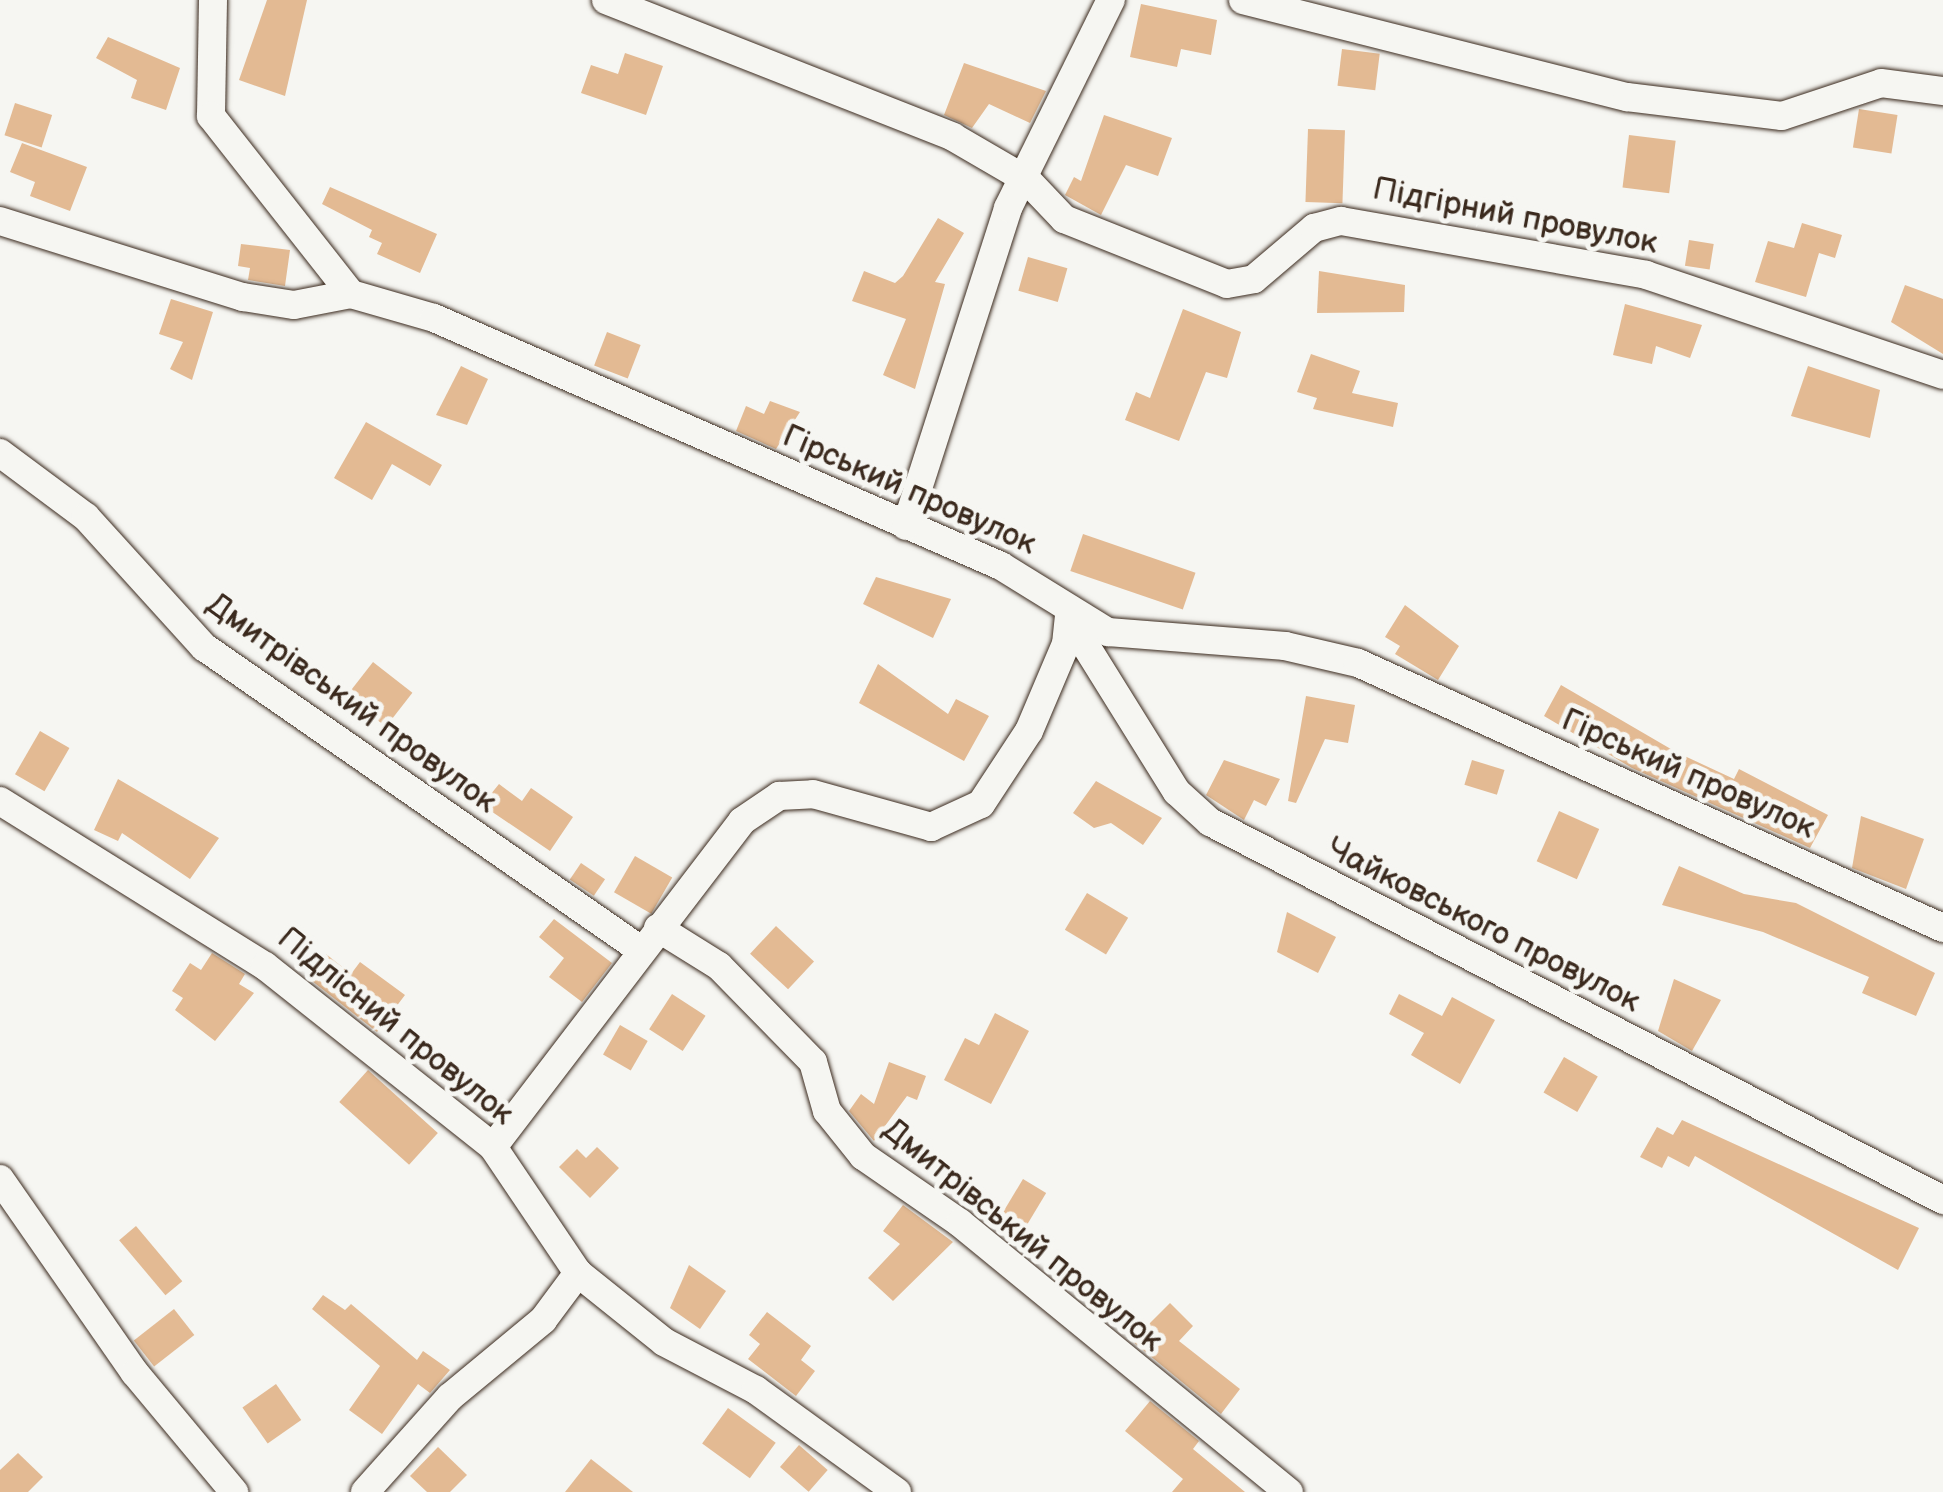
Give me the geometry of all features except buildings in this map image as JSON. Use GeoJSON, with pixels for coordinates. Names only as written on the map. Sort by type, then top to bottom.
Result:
{"type":"FeatureCollection","features":[{"type":"Feature","properties":{"kind":"street"},"geometry":{"type":"LineString","coordinates":[[213,0],[211,116],[350,294]]}},
{"type":"Feature","properties":{"kind":"street","name":"Підгірний провулок"},"geometry":{"type":"LineString","coordinates":[[606,0],[937,130],[1027,180],[1064,219],[1227,284],[1254,279],[1314,228],[1341,220],[1646,275],[1943,375]]}},
{"type":"Feature","properties":{"kind":"street"},"geometry":{"type":"LineString","coordinates":[[906,526],[958,345],[1027,180],[1112,0]]}},
{"type":"Feature","properties":{"kind":"street"},"geometry":{"type":"LineString","coordinates":[[1243,0],[1628,97],[1782,116],[1881,83],[1943,91]]}},
{"type":"Feature","properties":{"kind":"street","name":"Гірський провулок"},"geometry":{"type":"LineString","coordinates":[[0,221],[243,297],[294,305],[350,294],[434,318],[906,526],[1108,632],[1285,646],[1358,663],[1943,928]]}},
{"type":"Feature","properties":{"kind":"street","name":"Дмитрівський провулок"},"geometry":{"type":"LineString","coordinates":[[0,453],[86,517],[204,647],[648,938],[720,966],[813,1062],[827,1110],[863,1156],[960,1223],[1289,1492]]}},
{"type":"Feature","properties":{"kind":"street"},"geometry":{"type":"LineString","coordinates":[[492,1146],[742,820],[779,796],[814,794],[900,824],[960,820],[1030,732],[1069,614]]}},
{"type":"Feature","properties":{"kind":"street","name":"Чайковського провулок"},"geometry":{"type":"LineString","coordinates":[[1069,614],[1177,792],[1210,822],[1943,1200]]}},
{"type":"Feature","properties":{"kind":"street","name":"Підлісний провулок"},"geometry":{"type":"LineString","coordinates":[[0,801],[189,911],[492,1146],[578,1273],[664,1342],[756,1390],[898,1492]]}},
{"type":"Feature","properties":{"kind":"street"},"geometry":{"type":"LineString","coordinates":[[0,1179],[135,1373],[234,1492]]}},
{"type":"Feature","properties":{"kind":"street"},"geometry":{"type":"LineString","coordinates":[[365,1492],[450,1398],[543,1320],[578,1273]]}}]}
